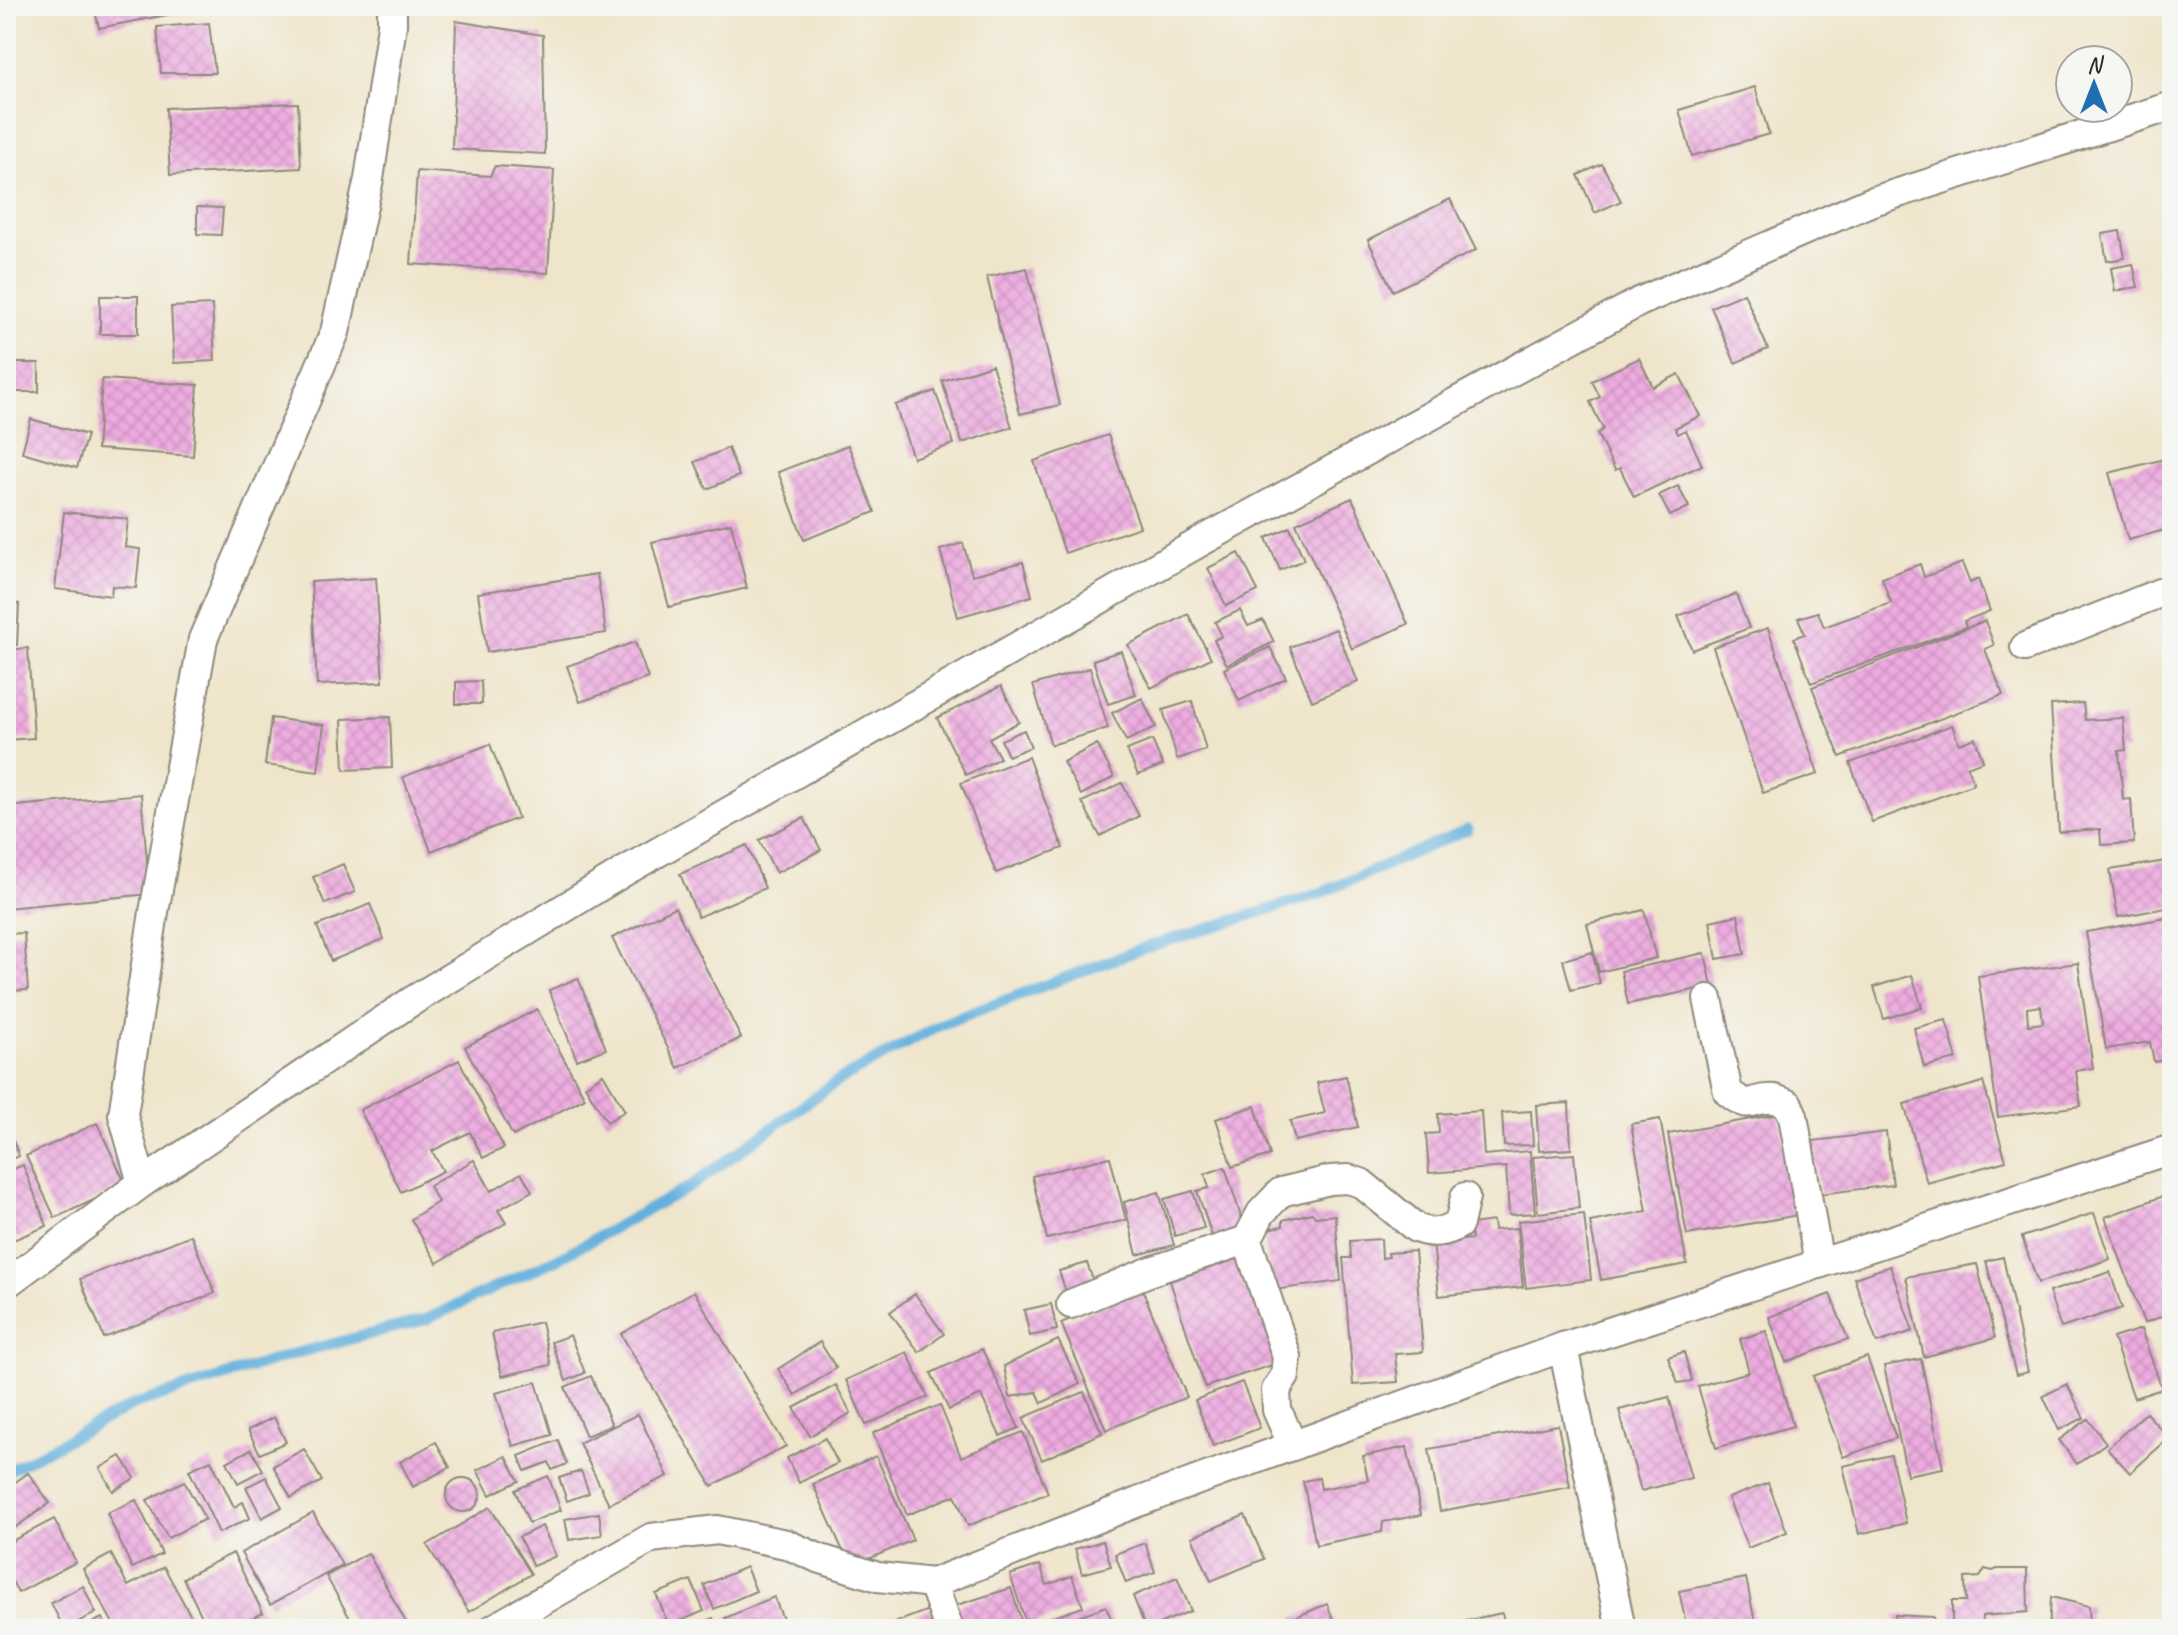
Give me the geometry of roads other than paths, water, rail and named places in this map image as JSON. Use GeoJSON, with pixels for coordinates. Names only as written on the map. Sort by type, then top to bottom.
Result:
{"type":"FeatureCollection","features":[{"type":"Feature","properties":{"kind":"street"},"geometry":{"type":"LineString","coordinates":[[142,1183],[123,1115],[154,912],[203,639],[335,332],[369,179],[392,25],[392,6]]}},
{"type":"Feature","properties":{"kind":"street"},"geometry":{"type":"LineString","coordinates":[[6,1284],[142,1183],[409,1003],[625,871],[1200,542],[1639,302],[1870,202],[2172,106]]}},
{"type":"Feature","properties":{"kind":"street"},"geometry":{"type":"LineString","coordinates":[[2025,647],[2172,588]]}},
{"type":"Feature","properties":{"kind":"street"},"geometry":{"type":"LineString","coordinates":[[1708,999],[1728,1092],[1739,1101],[1749,1103],[1775,1098],[1788,1104],[1793,1116],[1819,1264]]}},
{"type":"Feature","properties":{"kind":"street"},"geometry":{"type":"LineString","coordinates":[[493,1629],[651,1538],[717,1530],[786,1544],[878,1577],[933,1583],[1138,1502],[1563,1347],[2172,1149]]}},
{"type":"Feature","properties":{"kind":"street"},"geometry":{"type":"LineString","coordinates":[[1071,1304],[1151,1271],[1247,1240],[1261,1213],[1281,1192],[1330,1180],[1348,1179],[1361,1183],[1416,1228],[1427,1232],[1450,1230],[1459,1224],[1465,1197]]}},
{"type":"Feature","properties":{"kind":"street"},"geometry":{"type":"LineString","coordinates":[[1247,1240],[1287,1357],[1285,1376],[1276,1390],[1277,1410],[1293,1446]]}},
{"type":"Feature","properties":{"kind":"street"},"geometry":{"type":"LineString","coordinates":[[1563,1347],[1621,1629]]}},
{"type":"Feature","properties":{"kind":"street"},"geometry":{"type":"LineString","coordinates":[[933,1583],[949,1629]]}},
{"type":"Feature","properties":{"kind":"waterway"},"geometry":{"type":"LineString","coordinates":[[6,1472],[133,1405],[297,1353],[427,1319],[555,1260],[691,1186],[836,1082],[942,1024],[1144,948],[1319,894],[1468,829]]}}]}
